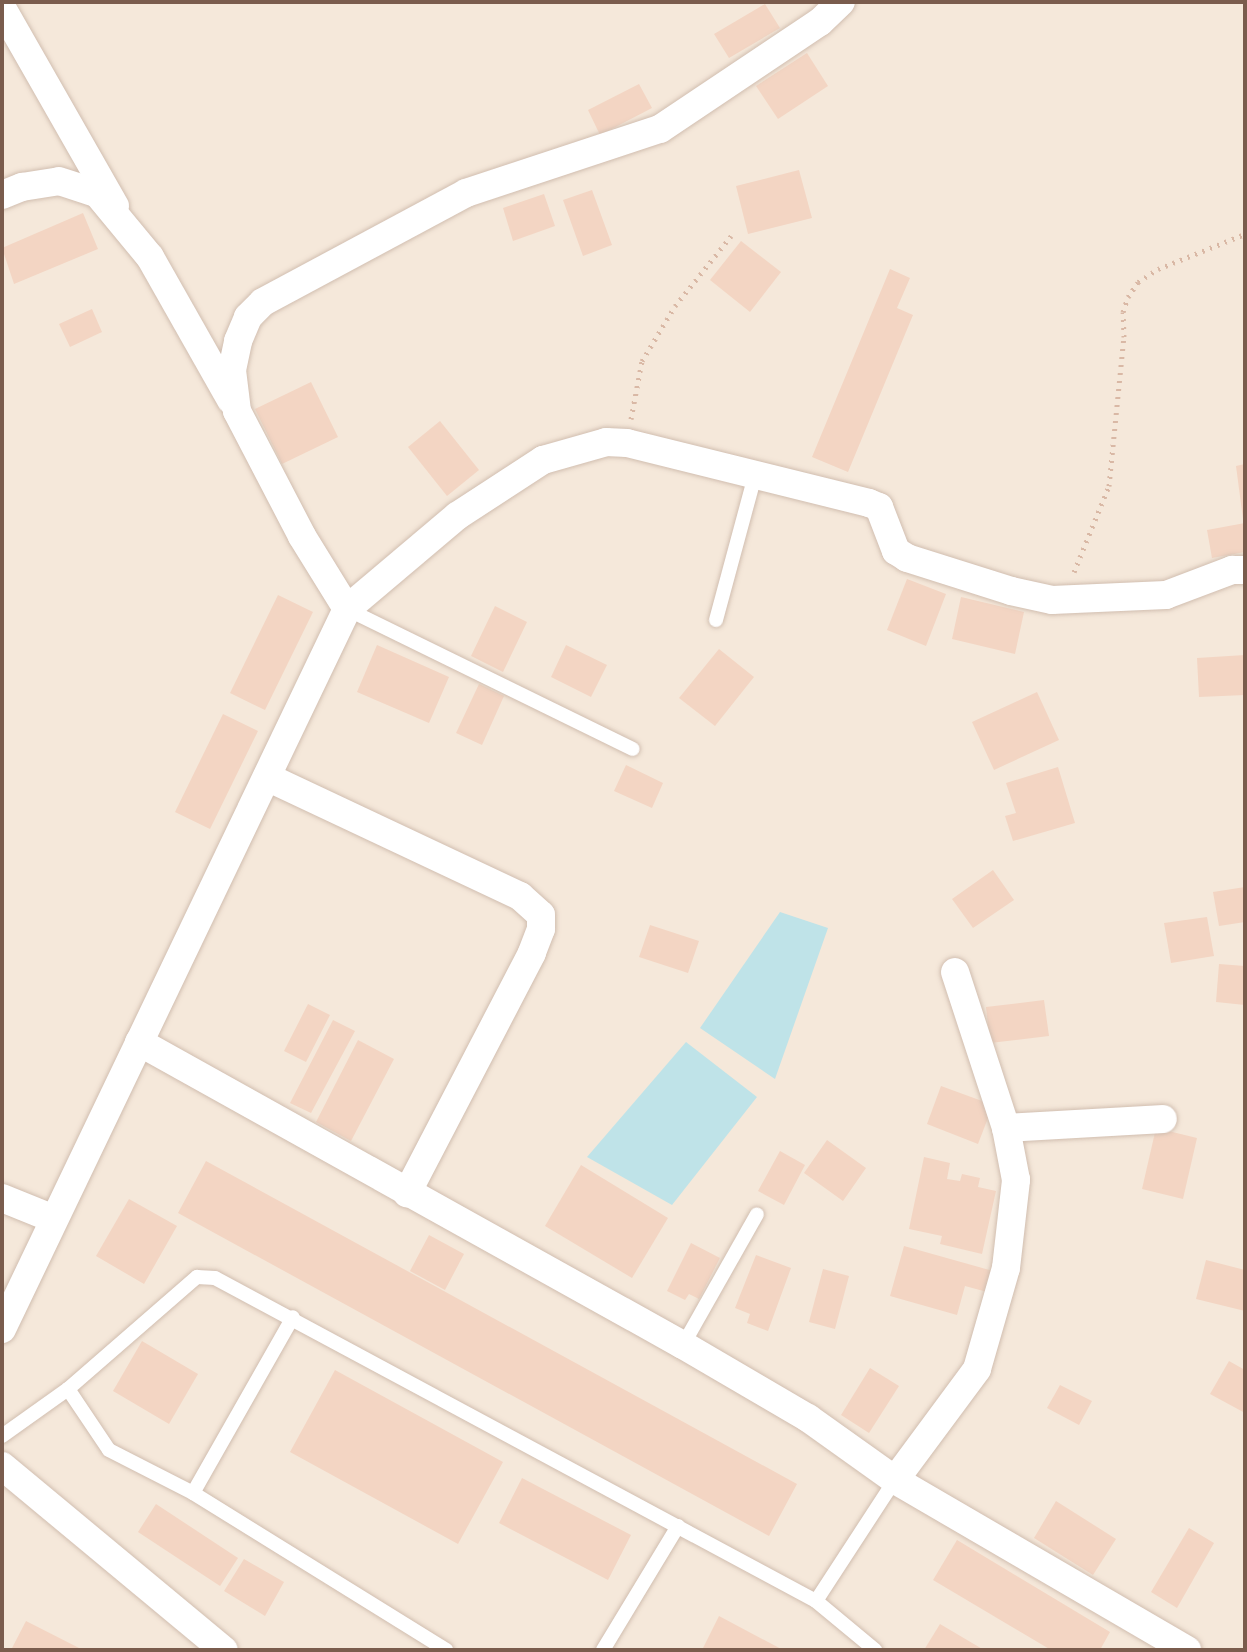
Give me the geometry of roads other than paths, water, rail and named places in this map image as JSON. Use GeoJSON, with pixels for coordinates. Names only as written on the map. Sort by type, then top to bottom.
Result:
{"type":"FeatureCollection","features":[{"type":"Feature","properties":{"kind":"street"},"geometry":{"type":"LineString","coordinates":[[237,411],[232,370],[238,341],[248,317],[263,302],[466,193],[660,129],[820,22],[841,2]]}},
{"type":"Feature","properties":{"kind":"street"},"geometry":{"type":"LineString","coordinates":[[2,8],[123,221]]}},
{"type":"Feature","properties":{"kind":"street"},"geometry":{"type":"LineString","coordinates":[[2,195],[22,187],[59,181],[97,193],[123,221],[150,257],[237,411],[295,523],[347,609]]}},
{"type":"Feature","properties":{"kind":"street"},"geometry":{"type":"LineString","coordinates":[[2,1329],[347,609],[457,516],[543,460],[606,442],[627,443],[879,507],[896,551],[907,558],[1011,591],[1063,599],[1166,595],[1232,570],[1245,570]]}},
{"type":"Feature","properties":{"kind":"street"},"geometry":{"type":"LineString","coordinates":[[267,777],[520,896],[541,915],[541,929],[532,953],[407,1193]]}},
{"type":"Feature","properties":{"kind":"street"},"geometry":{"type":"LineString","coordinates":[[895,1480],[977,1369],[1006,1268],[1016,1180],[1006,1128],[955,972]]}},
{"type":"Feature","properties":{"kind":"street"},"geometry":{"type":"LineString","coordinates":[[139,1042],[683,1345],[808,1418],[895,1480],[1187,1650]]}},
{"type":"Feature","properties":{"kind":"street"},"geometry":{"type":"LineString","coordinates":[[1006,1128],[1163,1119]]}},
{"type":"Feature","properties":{"kind":"street"},"geometry":{"type":"LineString","coordinates":[[2,1198],[54,1219]]}},
{"type":"Feature","properties":{"kind":"street"},"geometry":{"type":"LineString","coordinates":[[2,1466],[224,1650]]}},
{"type":"Feature","properties":{"kind":"lane"},"geometry":{"type":"LineString","coordinates":[[716,620],[755,475]]}},
{"type":"Feature","properties":{"kind":"lane"},"geometry":{"type":"LineString","coordinates":[[347,609],[633,749]]}},
{"type":"Feature","properties":{"kind":"lane"},"geometry":{"type":"LineString","coordinates":[[683,1345],[757,1214]]}},
{"type":"Feature","properties":{"kind":"lane"},"geometry":{"type":"LineString","coordinates":[[2,1436],[68,1389],[197,1277],[215,1278],[293,1317],[816,1601],[875,1650]]}},
{"type":"Feature","properties":{"kind":"lane"},"geometry":{"type":"LineString","coordinates":[[193,1493],[293,1317]]}},
{"type":"Feature","properties":{"kind":"lane"},"geometry":{"type":"LineString","coordinates":[[68,1389],[109,1450],[193,1493],[446,1650]]}},
{"type":"Feature","properties":{"kind":"lane"},"geometry":{"type":"LineString","coordinates":[[816,1601],[895,1480]]}},
{"type":"Feature","properties":{"kind":"lane"},"geometry":{"type":"LineString","coordinates":[[603,1650],[678,1526]]}},
{"type":"Feature","properties":{"kind":"water"},"geometry":{"type":"Polygon","coordinates":[[[780,912],[828,928],[775,1079],[700,1028],[780,912]]]}},
{"type":"Feature","properties":{"kind":"water"},"geometry":{"type":"Polygon","coordinates":[[[686,1042],[757,1097],[672,1205],[587,1157],[686,1042]]]}}]}
